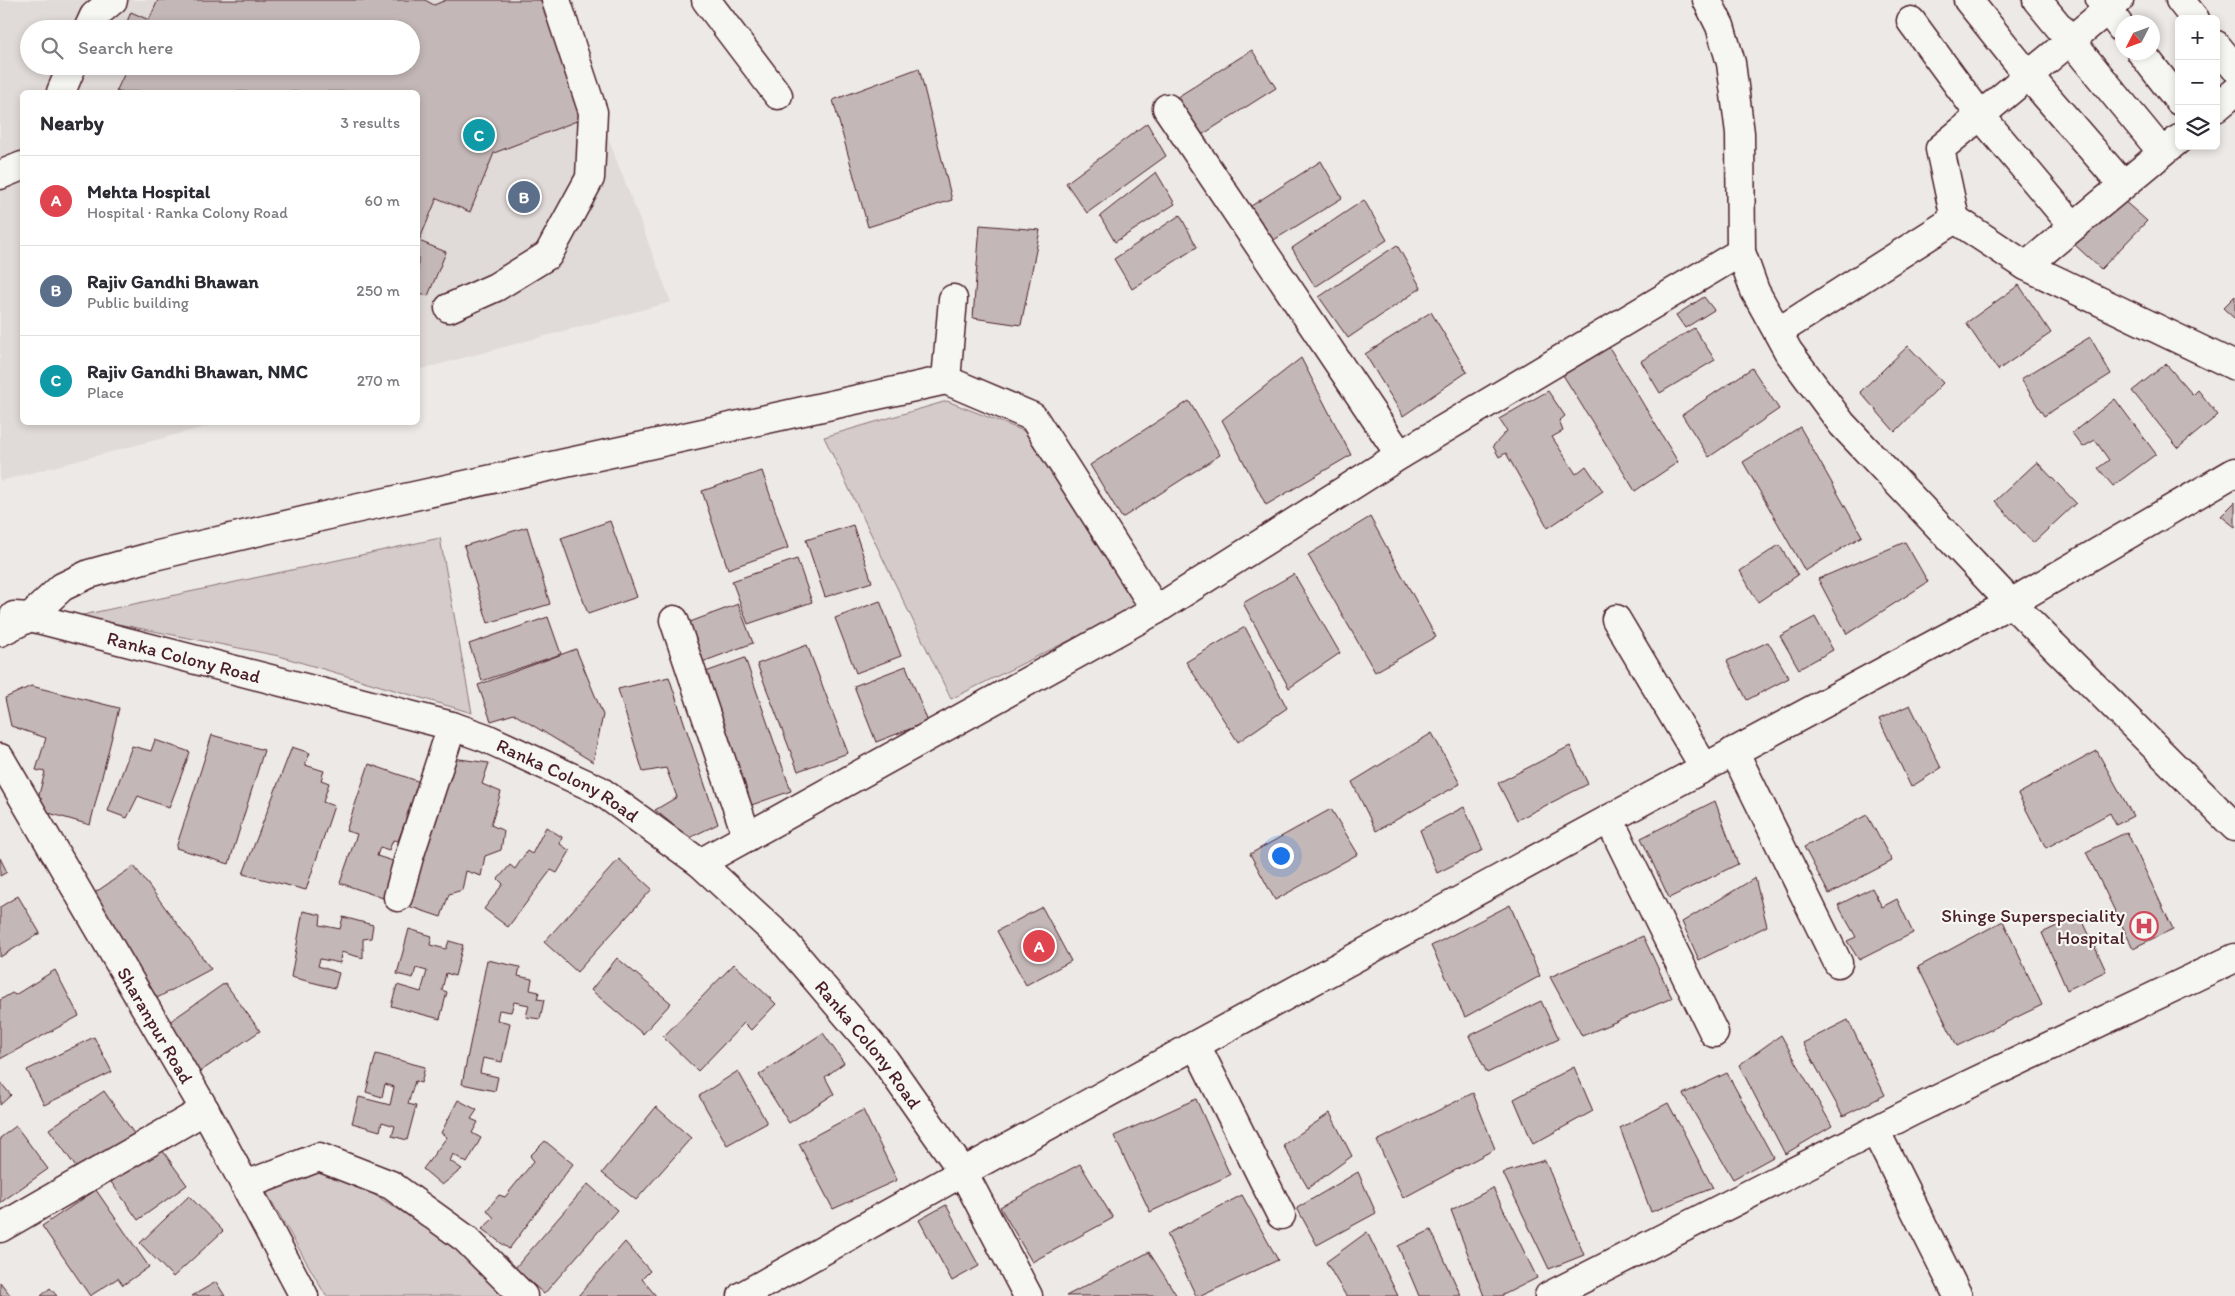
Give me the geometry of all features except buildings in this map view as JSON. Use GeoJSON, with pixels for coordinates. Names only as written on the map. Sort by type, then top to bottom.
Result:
{"type":"FeatureCollection","features":[{"type":"Feature","properties":{"kind":"street"},"geometry":{"type":"LineString","coordinates":[[92,20],[94,16],[113,0]]}},
{"type":"Feature","properties":{"kind":"street"},"geometry":{"type":"LineString","coordinates":[[449,308],[496,286],[548,255],[590,178],[593,112],[556,0]]}},
{"type":"Feature","properties":{"kind":"street"},"geometry":{"type":"LineString","coordinates":[[706,0],[778,95]]}},
{"type":"Feature","properties":{"kind":"street"},"geometry":{"type":"LineString","coordinates":[[1707,0],[1720,26],[1731,63],[1740,133],[1741,252],[1755,291],[1788,351],[1842,424],[2011,603],[2235,827]]}},
{"type":"Feature","properties":{"kind":"street"},"geometry":{"type":"LineString","coordinates":[[1968,0],[2028,75],[2123,185]]}},
{"type":"Feature","properties":{"kind":"street"},"geometry":{"type":"LineString","coordinates":[[2026,266],[2170,145],[2070,41],[2037,0]]}},
{"type":"Feature","properties":{"kind":"street"},"geometry":{"type":"LineString","coordinates":[[2180,0],[2192,15]]}},
{"type":"Feature","properties":{"kind":"street"},"geometry":{"type":"LineString","coordinates":[[2112,10],[2070,41],[1940,149],[1955,219],[2026,266],[2235,366]]}},
{"type":"Feature","properties":{"kind":"street"},"geometry":{"type":"LineString","coordinates":[[1911,21],[1980,115],[2074,226]]}},
{"type":"Feature","properties":{"kind":"street"},"geometry":{"type":"LineString","coordinates":[[2220,50],[2235,68]]}},
{"type":"Feature","properties":{"kind":"street"},"geometry":{"type":"LineString","coordinates":[[2147,60],[2175,96]]}},
{"type":"Feature","properties":{"kind":"street"},"geometry":{"type":"LineString","coordinates":[[62,90],[68,75]]}},
{"type":"Feature","properties":{"kind":"street"},"geometry":{"type":"LineString","coordinates":[[2220,105],[2235,92]]}},
{"type":"Feature","properties":{"kind":"street"},"geometry":{"type":"LineString","coordinates":[[1167,108],[1400,455]]}},
{"type":"Feature","properties":{"kind":"street"},"geometry":{"type":"LineString","coordinates":[[0,175],[20,167]]}},
{"type":"Feature","properties":{"kind":"street"},"geometry":{"type":"LineString","coordinates":[[1778,332],[1955,219]]}},
{"type":"Feature","properties":{"kind":"street"},"geometry":{"type":"LineString","coordinates":[[700,863],[1156,610],[1400,455],[1741,252]]}},
{"type":"Feature","properties":{"kind":"street"},"geometry":{"type":"LineString","coordinates":[[946,380],[953,299]]}},
{"type":"Feature","properties":{"kind":"street"},"geometry":{"type":"LineString","coordinates":[[0,632],[30,617],[62,587],[90,574],[154,556],[350,510],[946,380],[1033,417],[1156,610]]}},
{"type":"Feature","properties":{"kind":"street"},"geometry":{"type":"LineString","coordinates":[[742,1296],[963,1172],[1704,767],[2011,603],[2235,472]]}},
{"type":"Feature","properties":{"kind":"street","name":"Ranka Colony Road"},"geometry":{"type":"LineString","coordinates":[[0,616],[30,617],[452,726],[486,738],[599,790],[700,863],[782,939],[884,1059],[963,1172],[1028,1296]]}},
{"type":"Feature","properties":{"kind":"street"},"geometry":{"type":"LineString","coordinates":[[674,620],[747,837]]}},
{"type":"Feature","properties":{"kind":"street"},"geometry":{"type":"LineString","coordinates":[[1616,620],[1704,767]]}},
{"type":"Feature","properties":{"kind":"street"},"geometry":{"type":"LineString","coordinates":[[398,897],[409,857],[452,726]]}},
{"type":"Feature","properties":{"kind":"street"},"geometry":{"type":"LineString","coordinates":[[1734,751],[1838,963]]}},
{"type":"Feature","properties":{"kind":"street","name":"Sharanpur Road"},"geometry":{"type":"LineString","coordinates":[[0,758],[204,1110],[304,1296]]}},
{"type":"Feature","properties":{"kind":"street"},"geometry":{"type":"LineString","coordinates":[[1609,819],[1714,1033]]}},
{"type":"Feature","properties":{"kind":"street"},"geometry":{"type":"LineString","coordinates":[[1549,1296],[1876,1130],[2235,958]]}},
{"type":"Feature","properties":{"kind":"street"},"geometry":{"type":"LineString","coordinates":[[1196,1045],[1281,1215]]}},
{"type":"Feature","properties":{"kind":"street"},"geometry":{"type":"LineString","coordinates":[[0,1228],[204,1110]]}},
{"type":"Feature","properties":{"kind":"street"},"geometry":{"type":"LineString","coordinates":[[1876,1130],[1958,1296]]}},
{"type":"Feature","properties":{"kind":"street"},"geometry":{"type":"LineString","coordinates":[[246,1185],[319,1157],[391,1185],[466,1239],[523,1296]]}},
{"type":"Feature","properties":{"kind":"shaded area"},"geometry":{"type":"Polygon","coordinates":[[[0,0],[555,0],[671,302],[420,369],[420,90],[20,90],[20,425],[212,425],[0,481],[0,0]]]}},
{"type":"Feature","properties":{"kind":"shaded area"},"geometry":{"type":"Polygon","coordinates":[[[947,401],[1024,431],[1137,607],[951,699],[824,437],[947,401]]]}},
{"type":"Feature","properties":{"kind":"shaded area"},"geometry":{"type":"Polygon","coordinates":[[[440,538],[472,713],[279,656],[78,616],[440,538]]]}},
{"type":"Feature","properties":{"kind":"shaded area"},"geometry":{"type":"Polygon","coordinates":[[[314,1169],[351,1182],[412,1218],[454,1248],[491,1280],[506,1296],[326,1296],[264,1188],[314,1169]]]}},
{"type":"Feature","properties":{"kind":"place","name":"Rajiv Gandhi Bhawan, NMC"},"geometry":{"type":"Point","coordinates":[479,135]}},
{"type":"Feature","properties":{"kind":"place","name":"Rajiv Gandhi Bhawan"},"geometry":{"type":"Point","coordinates":[524,197]}},
{"type":"Feature","properties":{"kind":"place","name":"Shinge Superspeciality Hospital"},"geometry":{"type":"Point","coordinates":[2144,926]}},
{"type":"Feature","properties":{"kind":"place","name":"Mehta Hospital"},"geometry":{"type":"Point","coordinates":[1039,946]}}]}
